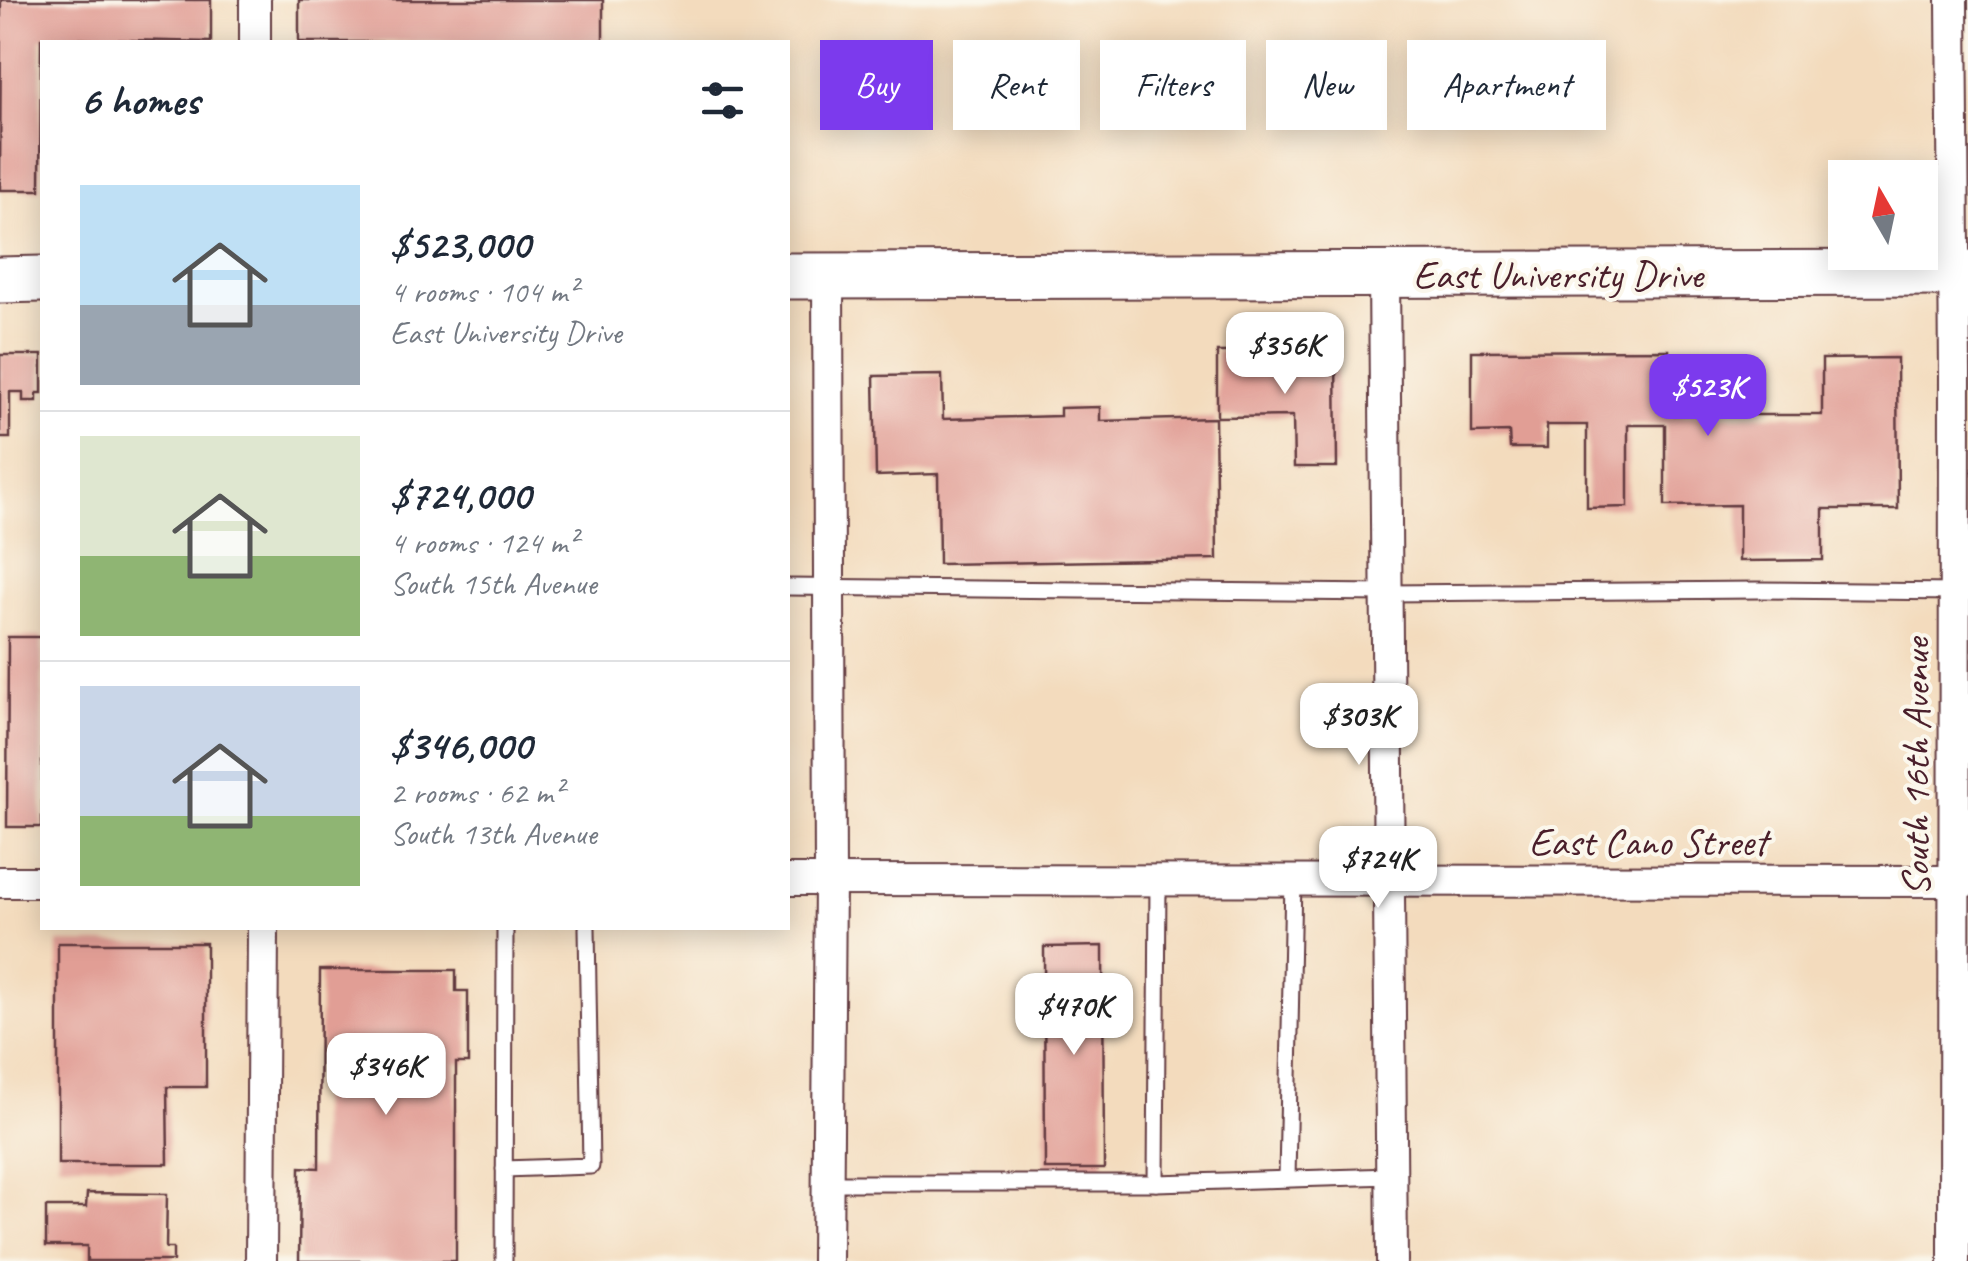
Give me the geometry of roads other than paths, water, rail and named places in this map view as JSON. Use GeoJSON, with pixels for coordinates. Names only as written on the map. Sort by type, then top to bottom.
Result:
{"type":"FeatureCollection","features":[{"type":"Feature","properties":{"kind":"main road","name":"East University Drive"},"geometry":{"type":"LineString","coordinates":[[808,275],[1960,273]]}},
{"type":"Feature","properties":{"kind":"main road"},"geometry":{"type":"LineString","coordinates":[[0,280],[40,280]]}},
{"type":"Feature","properties":{"kind":"street"},"geometry":{"type":"LineString","coordinates":[[255,0],[255,40]]}},
{"type":"Feature","properties":{"kind":"street","name":"South 16th Avenue"},"geometry":{"type":"LineString","coordinates":[[1954,1261],[1962,881],[1957,7]]}},
{"type":"Feature","properties":{"kind":"street"},"geometry":{"type":"LineString","coordinates":[[1384,274],[1392,1261]]}},
{"type":"Feature","properties":{"kind":"street"},"geometry":{"type":"LineString","coordinates":[[808,275],[829,587],[827,1261]]}},
{"type":"Feature","properties":{"kind":"street","name":"East Cano Street"},"geometry":{"type":"LineString","coordinates":[[790,880],[1962,881]]}},
{"type":"Feature","properties":{"kind":"street"},"geometry":{"type":"LineString","coordinates":[[0,882],[40,882]]}},
{"type":"Feature","properties":{"kind":"street"},"geometry":{"type":"LineString","coordinates":[[261,1261],[262,930]]}},
{"type":"Feature","properties":{"kind":"lane"},"geometry":{"type":"LineString","coordinates":[[790,587],[1387,593],[1961,592]]}},
{"type":"Feature","properties":{"kind":"lane"},"geometry":{"type":"LineString","coordinates":[[1156,1183],[1158,880]]}},
{"type":"Feature","properties":{"kind":"lane"},"geometry":{"type":"LineString","coordinates":[[1287,1180],[1293,880]]}},
{"type":"Feature","properties":{"kind":"lane"},"geometry":{"type":"LineString","coordinates":[[504,1261],[505,930]]}},
{"type":"Feature","properties":{"kind":"lane"},"geometry":{"type":"LineString","coordinates":[[504,1168],[591,1166],[586,930]]}},
{"type":"Feature","properties":{"kind":"lane"},"geometry":{"type":"LineString","coordinates":[[828,1183],[1156,1183],[1392,1176]]}}]}
